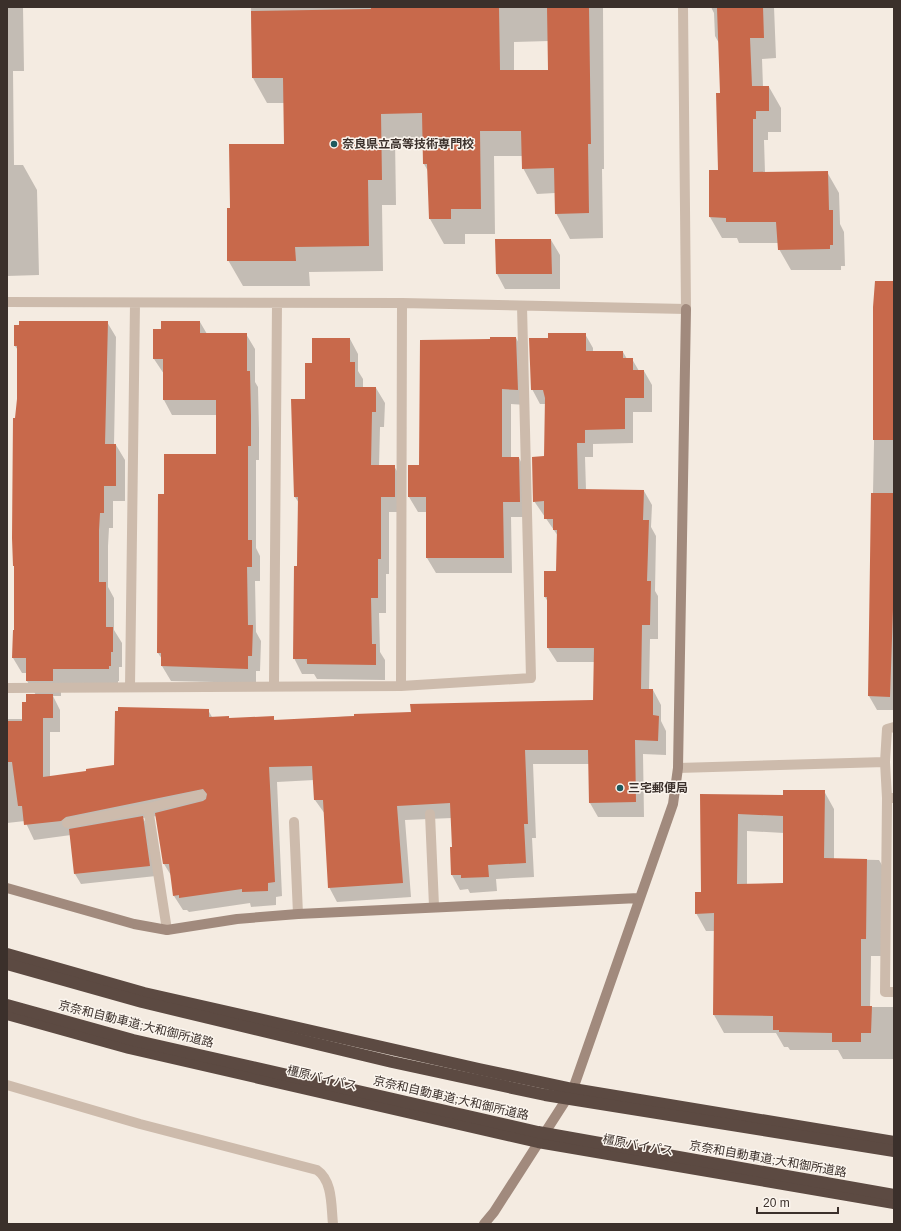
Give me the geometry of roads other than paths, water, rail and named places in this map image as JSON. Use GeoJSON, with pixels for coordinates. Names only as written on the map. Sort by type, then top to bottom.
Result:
{"type":"FeatureCollection","features":[{"type":"Feature","properties":{"kind":"highway"},"geometry":{"type":"LineString","coordinates":[[7,954],[144,993],[573,1089],[894,1142]]}},
{"type":"Feature","properties":{"kind":"highway","name":"京奈和自動車道;大和御所道路"},"geometry":{"type":"LineString","coordinates":[[7,964],[142,1002],[392,1062],[545,1095],[894,1151]]}},
{"type":"Feature","properties":{"kind":"highway","name":"京奈和自動車道;大和御所道路"},"geometry":{"type":"LineString","coordinates":[[7,1005],[133,1040],[538,1132],[894,1195]]}},
{"type":"Feature","properties":{"kind":"highway","name":"橿原バイパス"},"geometry":{"type":"LineString","coordinates":[[7,1014],[129,1048],[538,1142],[894,1203]]}},
{"type":"Feature","properties":{"kind":"street"},"geometry":{"type":"LineString","coordinates":[[484,1224],[494,1212],[538,1142],[558,1115],[573,1089],[673,804],[678,768],[686,309],[683,7]]}},
{"type":"Feature","properties":{"kind":"street"},"geometry":{"type":"LineString","coordinates":[[7,302],[402,303],[686,309]]}},
{"type":"Feature","properties":{"kind":"street"},"geometry":{"type":"LineString","coordinates":[[130,687],[135,303]]}},
{"type":"Feature","properties":{"kind":"street"},"geometry":{"type":"LineString","coordinates":[[274,686],[277,303]]}},
{"type":"Feature","properties":{"kind":"street"},"geometry":{"type":"LineString","coordinates":[[402,303],[402,686]]}},
{"type":"Feature","properties":{"kind":"street"},"geometry":{"type":"LineString","coordinates":[[7,688],[402,686],[531,678],[522,306]]}},
{"type":"Feature","properties":{"kind":"street"},"geometry":{"type":"LineString","coordinates":[[894,727],[887,729],[885,762],[891,798],[885,992],[894,992]]}},
{"type":"Feature","properties":{"kind":"street"},"geometry":{"type":"LineString","coordinates":[[678,768],[885,762]]}},
{"type":"Feature","properties":{"kind":"street"},"geometry":{"type":"LineString","coordinates":[[67,823],[148,808],[201,794]]}},
{"type":"Feature","properties":{"kind":"street"},"geometry":{"type":"LineString","coordinates":[[148,808],[167,930]]}},
{"type":"Feature","properties":{"kind":"street"},"geometry":{"type":"LineString","coordinates":[[430,814],[434,906]]}},
{"type":"Feature","properties":{"kind":"street"},"geometry":{"type":"LineString","coordinates":[[294,822],[298,914]]}},
{"type":"Feature","properties":{"kind":"street"},"geometry":{"type":"LineString","coordinates":[[7,888],[134,924],[167,930],[237,919],[298,914],[434,906],[639,898]]}},
{"type":"Feature","properties":{"kind":"street"},"geometry":{"type":"LineString","coordinates":[[7,1085],[140,1124],[317,1170],[323,1174],[328,1183],[333,1224]]}},
{"type":"Feature","properties":{"kind":"place","name":"奈良県立高等技術専門校"},"geometry":{"type":"Point","coordinates":[334,144]}},
{"type":"Feature","properties":{"kind":"place","name":"三宅郵便局"},"geometry":{"type":"Point","coordinates":[620,788]}}]}
